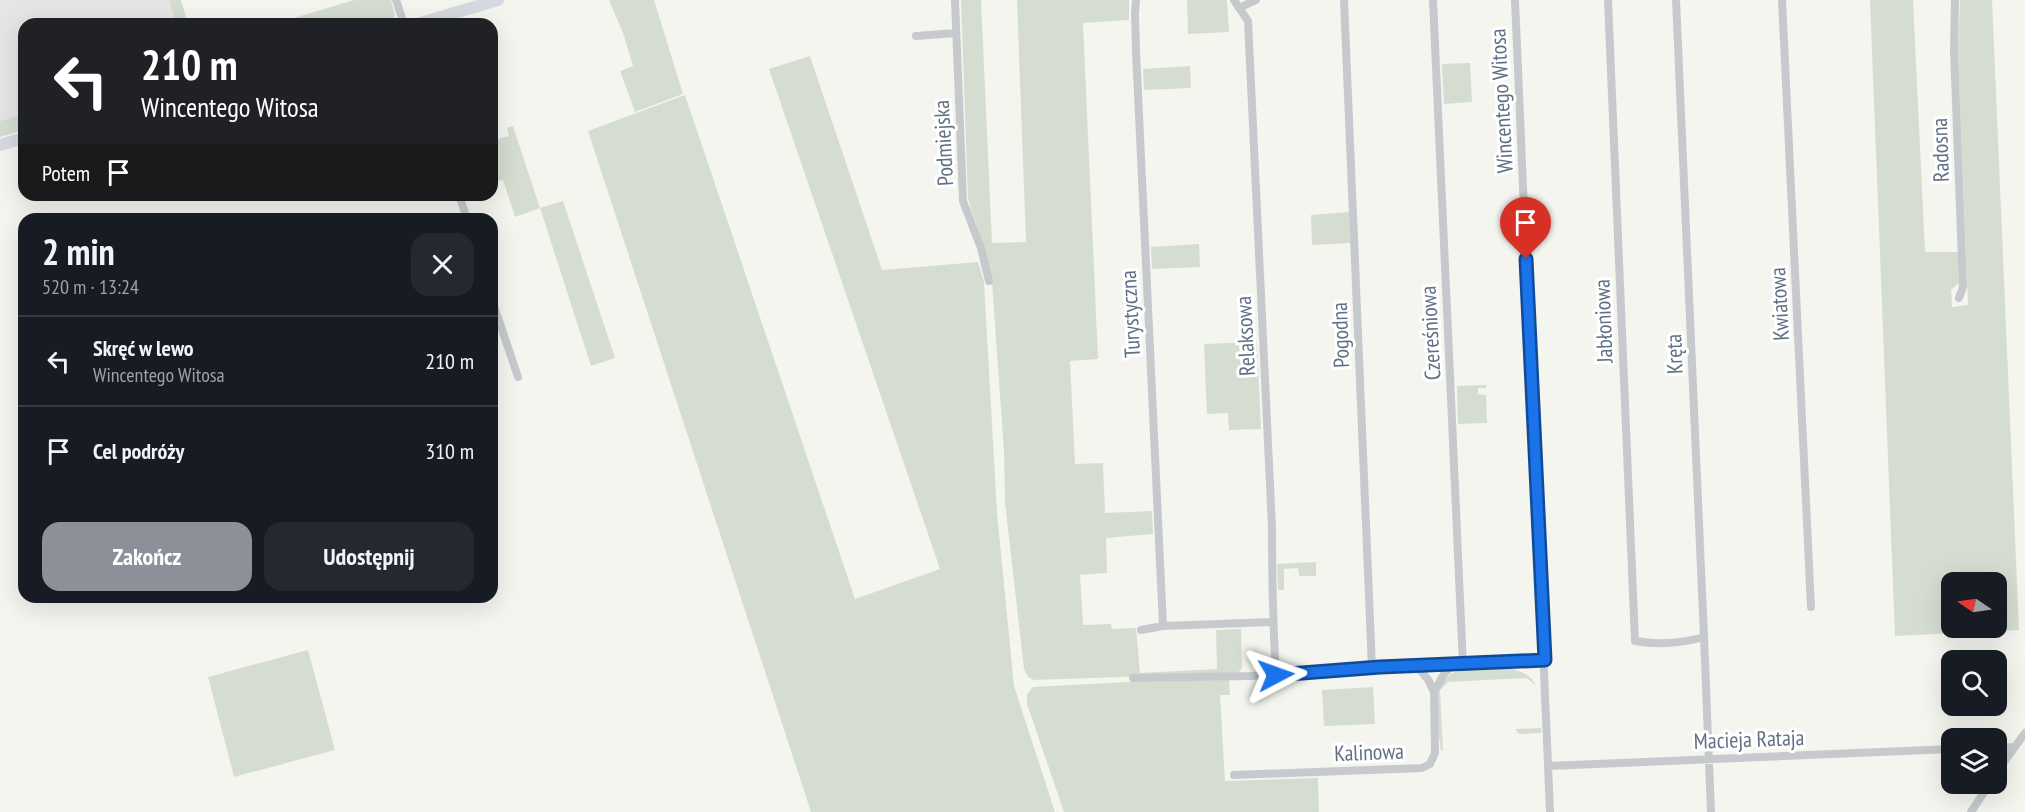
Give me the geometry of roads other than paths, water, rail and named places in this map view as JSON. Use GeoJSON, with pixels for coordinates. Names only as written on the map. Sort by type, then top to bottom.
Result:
{"type":"FeatureCollection","features":[{"type":"Feature","properties":{"kind":"main road"},"geometry":{"type":"LineString","coordinates":[[437,18],[498,0]]}},
{"type":"Feature","properties":{"kind":"main road"},"geometry":{"type":"LineString","coordinates":[[0,145],[18,140]]}},
{"type":"Feature","properties":{"kind":"street"},"geometry":{"type":"LineString","coordinates":[[396,0],[402,18]]}},
{"type":"Feature","properties":{"kind":"street","name":"Podmiejska"},"geometry":{"type":"LineString","coordinates":[[955,0],[963,201],[981,248],[989,281]]}},
{"type":"Feature","properties":{"kind":"street","name":"Turystyczna"},"geometry":{"type":"LineString","coordinates":[[1136,0],[1163,626]]}},
{"type":"Feature","properties":{"kind":"street","name":"Relaksowa"},"geometry":{"type":"LineString","coordinates":[[1234,0],[1248,21],[1272,527],[1276,675]]}},
{"type":"Feature","properties":{"kind":"street"},"geometry":{"type":"LineString","coordinates":[[1239,8],[1256,0]]}},
{"type":"Feature","properties":{"kind":"street","name":"Pogodna"},"geometry":{"type":"LineString","coordinates":[[1344,0],[1372,668]]}},
{"type":"Feature","properties":{"kind":"street","name":"Czereśniowa"},"geometry":{"type":"LineString","coordinates":[[1433,0],[1463,665]]}},
{"type":"Feature","properties":{"kind":"street","name":"Wincentego Witosa"},"geometry":{"type":"LineString","coordinates":[[1515,0],[1550,812]]}},
{"type":"Feature","properties":{"kind":"street","name":"Jabłoniowa"},"geometry":{"type":"LineString","coordinates":[[1608,0],[1635,641],[1653,643],[1684,641],[1704,636]]}},
{"type":"Feature","properties":{"kind":"street","name":"Kręta"},"geometry":{"type":"LineString","coordinates":[[1676,0],[1711,812]]}},
{"type":"Feature","properties":{"kind":"street","name":"Kwiatowa"},"geometry":{"type":"LineString","coordinates":[[1782,0],[1811,607]]}},
{"type":"Feature","properties":{"kind":"street","name":"Radosna"},"geometry":{"type":"LineString","coordinates":[[1955,0],[1963,287],[1959,298]]}},
{"type":"Feature","properties":{"kind":"street"},"geometry":{"type":"LineString","coordinates":[[916,36],[956,33]]}},
{"type":"Feature","properties":{"kind":"street"},"geometry":{"type":"LineString","coordinates":[[498,318],[518,377]]}},
{"type":"Feature","properties":{"kind":"street"},"geometry":{"type":"LineString","coordinates":[[1141,630],[1163,626],[1273,622]]}},
{"type":"Feature","properties":{"kind":"street"},"geometry":{"type":"LineString","coordinates":[[1133,678],[1276,675],[1545,660]]}},
{"type":"Feature","properties":{"kind":"street"},"geometry":{"type":"LineString","coordinates":[[1434,692],[1444,674],[1453,665]]}},
{"type":"Feature","properties":{"kind":"street"},"geometry":{"type":"LineString","coordinates":[[1417,666],[1424,672],[1434,692]]}},
{"type":"Feature","properties":{"kind":"street","name":"Kalinowa"},"geometry":{"type":"LineString","coordinates":[[1234,775],[1422,768],[1430,764],[1435,753],[1434,692]]}},
{"type":"Feature","properties":{"kind":"street"},"geometry":{"type":"LineString","coordinates":[[2007,757],[2025,733]]}},
{"type":"Feature","properties":{"kind":"street"},"geometry":{"type":"LineString","coordinates":[[2007,747],[2014,747]]}},
{"type":"Feature","properties":{"kind":"street","name":"Macieja Rataja"},"geometry":{"type":"LineString","coordinates":[[1548,766],[1941,749]]}},
{"type":"Feature","properties":{"kind":"street"},"geometry":{"type":"LineString","coordinates":[[1971,812],[1983,794]]}}]}
